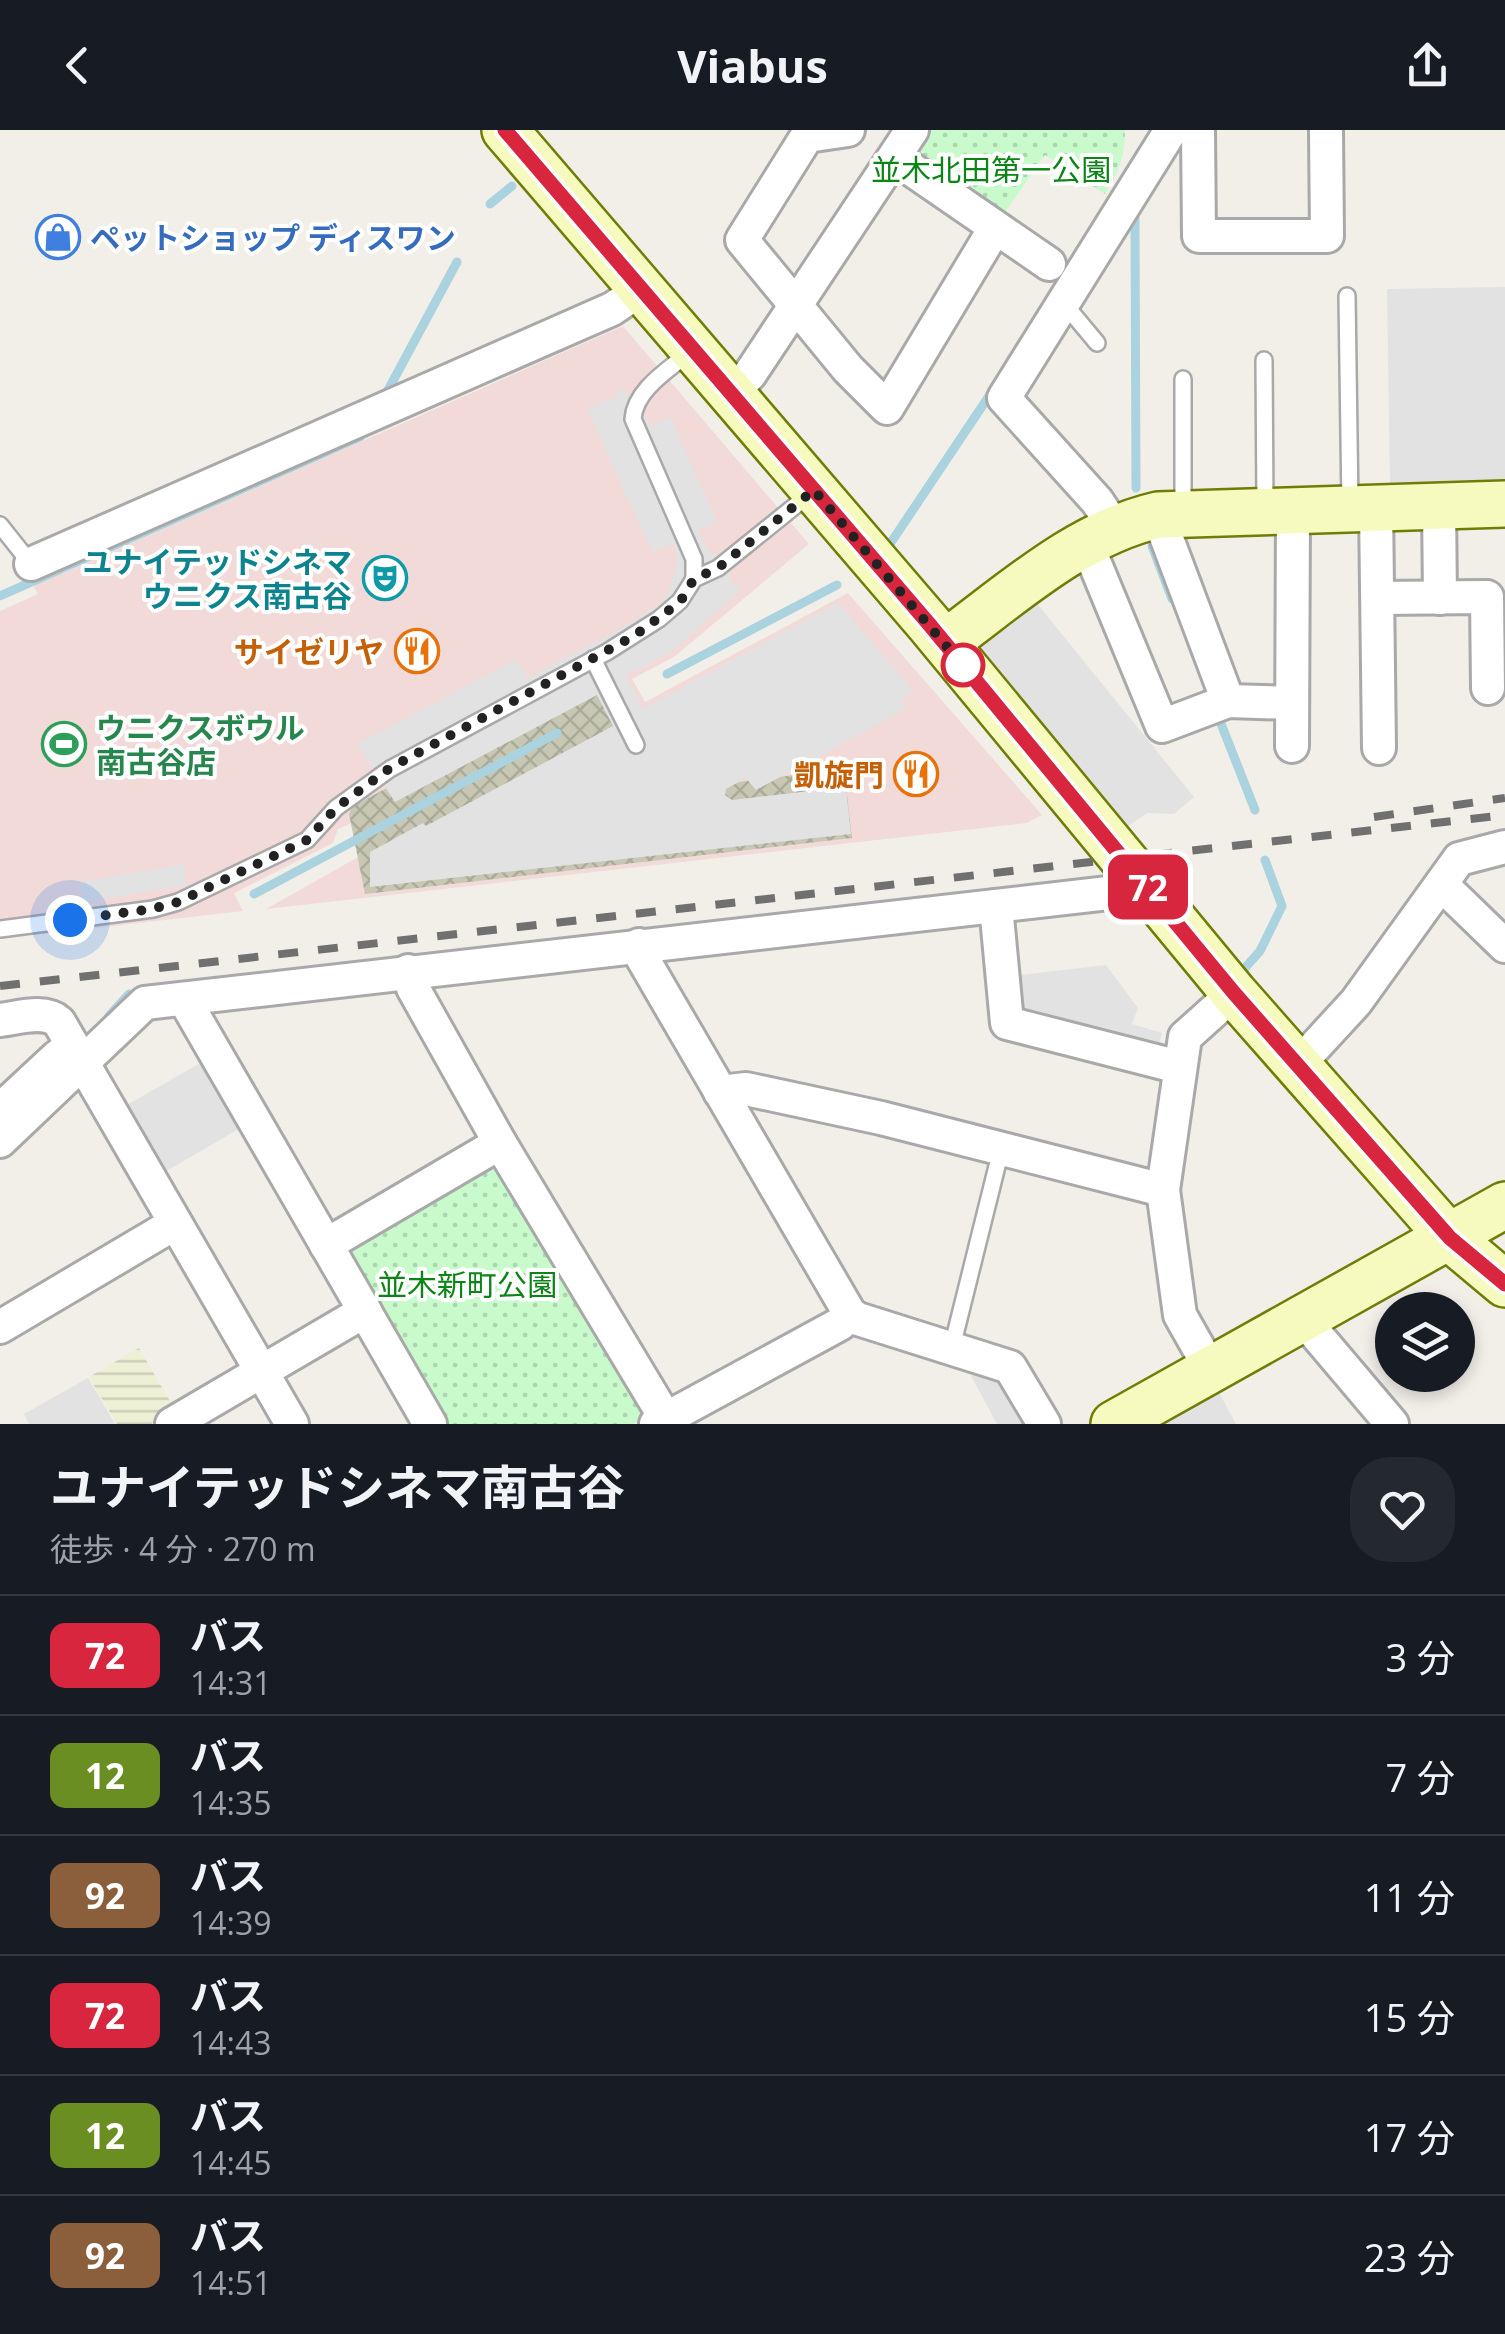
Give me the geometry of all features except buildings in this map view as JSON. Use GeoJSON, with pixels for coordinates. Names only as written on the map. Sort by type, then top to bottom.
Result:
{"type":"FeatureCollection","features":[{"type":"Feature","properties":{"kind":"main road"},"geometry":{"type":"LineString","coordinates":[[505,130],[944,643],[1234,993],[1450,1238],[1505,1284]]}},
{"type":"Feature","properties":{"kind":"main road"},"geometry":{"type":"LineString","coordinates":[[944,643],[1100,536],[1170,515],[1505,504]]}},
{"type":"Feature","properties":{"kind":"main road"},"geometry":{"type":"LineString","coordinates":[[1114,1424],[1505,1204]]}},
{"type":"Feature","properties":{"kind":"street"},"geometry":{"type":"LineString","coordinates":[[848,130],[806,133],[742,240],[848,369],[887,408],[995,228]]}},
{"type":"Feature","properties":{"kind":"street"},"geometry":{"type":"LineString","coordinates":[[1171,130],[1004,398],[1098,501],[1100,536],[1162,726],[1228,700],[1292,703]]}},
{"type":"Feature","properties":{"kind":"street"},"geometry":{"type":"LineString","coordinates":[[1198,130],[1199,236],[1327,236],[1326,130]]}},
{"type":"Feature","properties":{"kind":"street"},"geometry":{"type":"LineString","coordinates":[[732,393],[750,374],[903,144],[995,228],[1050,264]]}},
{"type":"Feature","properties":{"kind":"street"},"geometry":{"type":"LineString","coordinates":[[32,564],[612,309],[642,289]]}},
{"type":"Feature","properties":{"kind":"street"},"geometry":{"type":"LineString","coordinates":[[1439,505],[1440,598]]}},
{"type":"Feature","properties":{"kind":"street"},"geometry":{"type":"LineString","coordinates":[[1363,507],[1378,598],[1379,748]]}},
{"type":"Feature","properties":{"kind":"street"},"geometry":{"type":"LineString","coordinates":[[1279,511],[1292,746]]}},
{"type":"Feature","properties":{"kind":"street"},"geometry":{"type":"LineString","coordinates":[[1170,515],[1228,700]]}},
{"type":"Feature","properties":{"kind":"street"},"geometry":{"type":"LineString","coordinates":[[1378,598],[1488,597],[1488,688]]}},
{"type":"Feature","properties":{"kind":"street"},"geometry":{"type":"LineString","coordinates":[[1298,1065],[1356,1002],[1460,859],[1505,848]]}},
{"type":"Feature","properties":{"kind":"street"},"geometry":{"type":"LineString","coordinates":[[1442,885],[1505,946]]}},
{"type":"Feature","properties":{"kind":"street"},"geometry":{"type":"LineString","coordinates":[[0,1142],[77,1056],[145,1003],[1147,886]]}},
{"type":"Feature","properties":{"kind":"street"},"geometry":{"type":"LineString","coordinates":[[996,906],[1007,1022],[1179,1067]]}},
{"type":"Feature","properties":{"kind":"street"},"geometry":{"type":"LineString","coordinates":[[639,945],[643,959],[850,1314],[858,1320],[1010,1367],[1044,1424]]}},
{"type":"Feature","properties":{"kind":"street"},"geometry":{"type":"LineString","coordinates":[[408,972],[500,1143],[661,1422],[840,1324],[850,1314]]}},
{"type":"Feature","properties":{"kind":"street"},"geometry":{"type":"LineString","coordinates":[[1211,1370],[1180,1315],[1162,1190],[1185,1037],[1234,993]]}},
{"type":"Feature","properties":{"kind":"street"},"geometry":{"type":"LineString","coordinates":[[184,999],[430,1424]]}},
{"type":"Feature","properties":{"kind":"street"},"geometry":{"type":"LineString","coordinates":[[0,1020],[52,1016],[59,1022],[292,1424]]}},
{"type":"Feature","properties":{"kind":"street"},"geometry":{"type":"LineString","coordinates":[[0,1110],[57,1056],[77,1056]]}},
{"type":"Feature","properties":{"kind":"street"},"geometry":{"type":"LineString","coordinates":[[720,1092],[746,1089],[881,1118],[1162,1190]]}},
{"type":"Feature","properties":{"kind":"street"},"geometry":{"type":"LineString","coordinates":[[326,1244],[500,1143]]}},
{"type":"Feature","properties":{"kind":"street"},"geometry":{"type":"LineString","coordinates":[[0,1327],[174,1224]]}},
{"type":"Feature","properties":{"kind":"street"},"geometry":{"type":"LineString","coordinates":[[172,1424],[365,1311]]}},
{"type":"Feature","properties":{"kind":"street"},"geometry":{"type":"LineString","coordinates":[[1303,1320],[1392,1424]]}},
{"type":"Feature","properties":{"kind":"lane"},"geometry":{"type":"LineString","coordinates":[[1347,296],[1363,507]]}},
{"type":"Feature","properties":{"kind":"lane"},"geometry":{"type":"LineString","coordinates":[[1061,306],[1072,312],[1097,343]]}},
{"type":"Feature","properties":{"kind":"lane"},"geometry":{"type":"LineString","coordinates":[[0,928],[152,909],[202,893],[307,840],[336,808],[390,768],[660,619],[680,602],[694,579],[694,559],[633,419],[634,408],[642,393],[694,348]]}},
{"type":"Feature","properties":{"kind":"lane"},"geometry":{"type":"LineString","coordinates":[[1264,360],[1279,511]]}},
{"type":"Feature","properties":{"kind":"lane"},"geometry":{"type":"LineString","coordinates":[[1170,515],[1184,379]]}},
{"type":"Feature","properties":{"kind":"lane"},"geometry":{"type":"LineString","coordinates":[[694,579],[718,568],[814,490]]}},
{"type":"Feature","properties":{"kind":"lane"},"geometry":{"type":"LineString","coordinates":[[0,525],[32,564]]}},
{"type":"Feature","properties":{"kind":"lane"},"geometry":{"type":"LineString","coordinates":[[593,659],[636,745]]}},
{"type":"Feature","properties":{"kind":"lane"},"geometry":{"type":"LineString","coordinates":[[952,1348],[1001,1150]]}},
{"type":"Feature","properties":{"kind":"shaded area"},"geometry":{"type":"Polygon","coordinates":[[[1505,287],[1505,485],[1390,485],[1387,289],[1505,287]]]}},
{"type":"Feature","properties":{"kind":"shaded area"},"geometry":{"type":"Polygon","coordinates":[[[623,326],[809,544],[674,657],[632,679],[645,702],[848,593],[1042,815],[1027,823],[266,909],[367,852],[357,821],[338,829],[333,843],[234,893],[243,911],[0,939],[0,611],[38,594],[33,575],[58,564],[62,574],[623,326]]]}},
{"type":"Feature","properties":{"kind":"shaded area"},"geometry":{"type":"Polygon","coordinates":[[[623,388],[651,426],[670,417],[717,522],[698,530],[709,552],[732,573],[729,577],[740,591],[669,653],[625,676],[643,709],[838,603],[913,690],[900,701],[906,709],[756,790],[746,778],[726,789],[725,795],[732,800],[810,791],[809,773],[844,769],[851,834],[370,887],[370,852],[613,726],[597,695],[395,802],[357,744],[517,659],[527,678],[635,621],[659,604],[670,590],[678,558],[674,544],[652,552],[587,409],[615,397],[623,388]]]}},
{"type":"Feature","properties":{"kind":"shaded area"},"geometry":{"type":"Polygon","coordinates":[[[1035,601],[1194,797],[1174,814],[1147,813],[1126,828],[980,655],[980,642],[1035,601]]]}},
{"type":"Feature","properties":{"kind":"shaded area"},"geometry":{"type":"Polygon","coordinates":[[[588,677],[697,787],[844,769],[852,838],[365,894],[349,814],[352,807],[588,677]]]}},
{"type":"Feature","properties":{"kind":"shaded area"},"geometry":{"type":"Polygon","coordinates":[[[183,864],[187,885],[84,902],[81,882],[183,864]]]}},
{"type":"Feature","properties":{"kind":"shaded area"},"geometry":{"type":"Polygon","coordinates":[[[1106,965],[1138,1008],[1132,1024],[1162,1033],[1157,1053],[1022,1017],[1012,976],[1106,965]]]}},
{"type":"Feature","properties":{"kind":"shaded area"},"geometry":{"type":"Polygon","coordinates":[[[204,1061],[242,1127],[163,1173],[125,1106],[204,1061]]]}},
{"type":"Feature","properties":{"kind":"shaded area"},"geometry":{"type":"Polygon","coordinates":[[[139,1348],[175,1410],[151,1424],[117,1424],[89,1377],[139,1348]]]}},
{"type":"Feature","properties":{"kind":"shaded area"},"geometry":{"type":"Polygon","coordinates":[[[981,1371],[998,1374],[1031,1424],[997,1424],[971,1376],[981,1371]]]}},
{"type":"Feature","properties":{"kind":"shaded area"},"geometry":{"type":"Polygon","coordinates":[[[88,1378],[115,1424],[29,1424],[24,1414],[88,1378]]]}},
{"type":"Feature","properties":{"kind":"shaded area"},"geometry":{"type":"Polygon","coordinates":[[[1217,1389],[1236,1424],[1166,1424],[1163,1419],[1217,1389]]]}},
{"type":"Feature","properties":{"kind":"green space","name":"並木北田第一公園"},"geometry":{"type":"Polygon","coordinates":[[[927,130],[1125,130],[1120,164],[1105,194],[1045,155],[1001,218],[914,151],[927,130]]]}},
{"type":"Feature","properties":{"kind":"green space","name":"並木新町公園"},"geometry":{"type":"Polygon","coordinates":[[[490,1162],[502,1165],[642,1407],[640,1420],[632,1424],[445,1424],[348,1257],[348,1245],[490,1162]]]}},
{"type":"Feature","properties":{"kind":"waterway"},"geometry":{"type":"LineString","coordinates":[[490,204],[512,186]]}},
{"type":"Feature","properties":{"kind":"waterway"},"geometry":{"type":"LineString","coordinates":[[1135,218],[1136,488]]}},
{"type":"Feature","properties":{"kind":"waterway"},"geometry":{"type":"LineString","coordinates":[[387,392],[457,262]]}},
{"type":"Feature","properties":{"kind":"waterway"},"geometry":{"type":"LineString","coordinates":[[888,547],[995,387]]}},
{"type":"Feature","properties":{"kind":"waterway"},"geometry":{"type":"LineString","coordinates":[[0,596],[360,437]]}},
{"type":"Feature","properties":{"kind":"waterway"},"geometry":{"type":"LineString","coordinates":[[1152,546],[1172,599]]}},
{"type":"Feature","properties":{"kind":"waterway"},"geometry":{"type":"LineString","coordinates":[[667,674],[837,585]]}},
{"type":"Feature","properties":{"kind":"waterway"},"geometry":{"type":"LineString","coordinates":[[1216,711],[1255,810]]}},
{"type":"Feature","properties":{"kind":"waterway"},"geometry":{"type":"LineString","coordinates":[[254,894],[557,733]]}},
{"type":"Feature","properties":{"kind":"waterway"},"geometry":{"type":"LineString","coordinates":[[1244,969],[1260,951],[1282,906],[1265,860]]}},
{"type":"Feature","properties":{"kind":"waterway"},"geometry":{"type":"LineString","coordinates":[[109,1016],[129,994]]}},
{"type":"Feature","properties":{"kind":"railway"},"geometry":{"type":"LineString","coordinates":[[1374,817],[1505,798]]}},
{"type":"Feature","properties":{"kind":"railway"},"geometry":{"type":"LineString","coordinates":[[0,986],[1505,815]]}},
{"type":"Feature","properties":{"kind":"bus line","name":"72"},"geometry":{"type":"LineString","coordinates":[[505,130],[929,624],[1234,993],[1450,1238],[1505,1284]]}},
{"type":"Feature","properties":{"kind":"place","name":"ペットショップ ディスワン"},"geometry":{"type":"Point","coordinates":[58,237]}},
{"type":"Feature","properties":{"kind":"place","name":"ユナイテッドシネマ ウニクス南古谷"},"geometry":{"type":"Point","coordinates":[385,578]}},
{"type":"Feature","properties":{"kind":"place","name":"サイゼリヤ"},"geometry":{"type":"Point","coordinates":[417,651]}},
{"type":"Feature","properties":{"kind":"place","name":"ウニクスボウル 南古谷店"},"geometry":{"type":"Point","coordinates":[64,744]}},
{"type":"Feature","properties":{"kind":"place","name":"凱旋門"},"geometry":{"type":"Point","coordinates":[916,774]}},
{"type":"Feature","properties":{"kind":"route"},"geometry":{"type":"LineString","coordinates":[[70,920],[178,902],[307,840],[360,787],[390,768],[660,619],[680,602],[694,579],[718,568],[814,490],[970,674],[963,665]]}}]}
